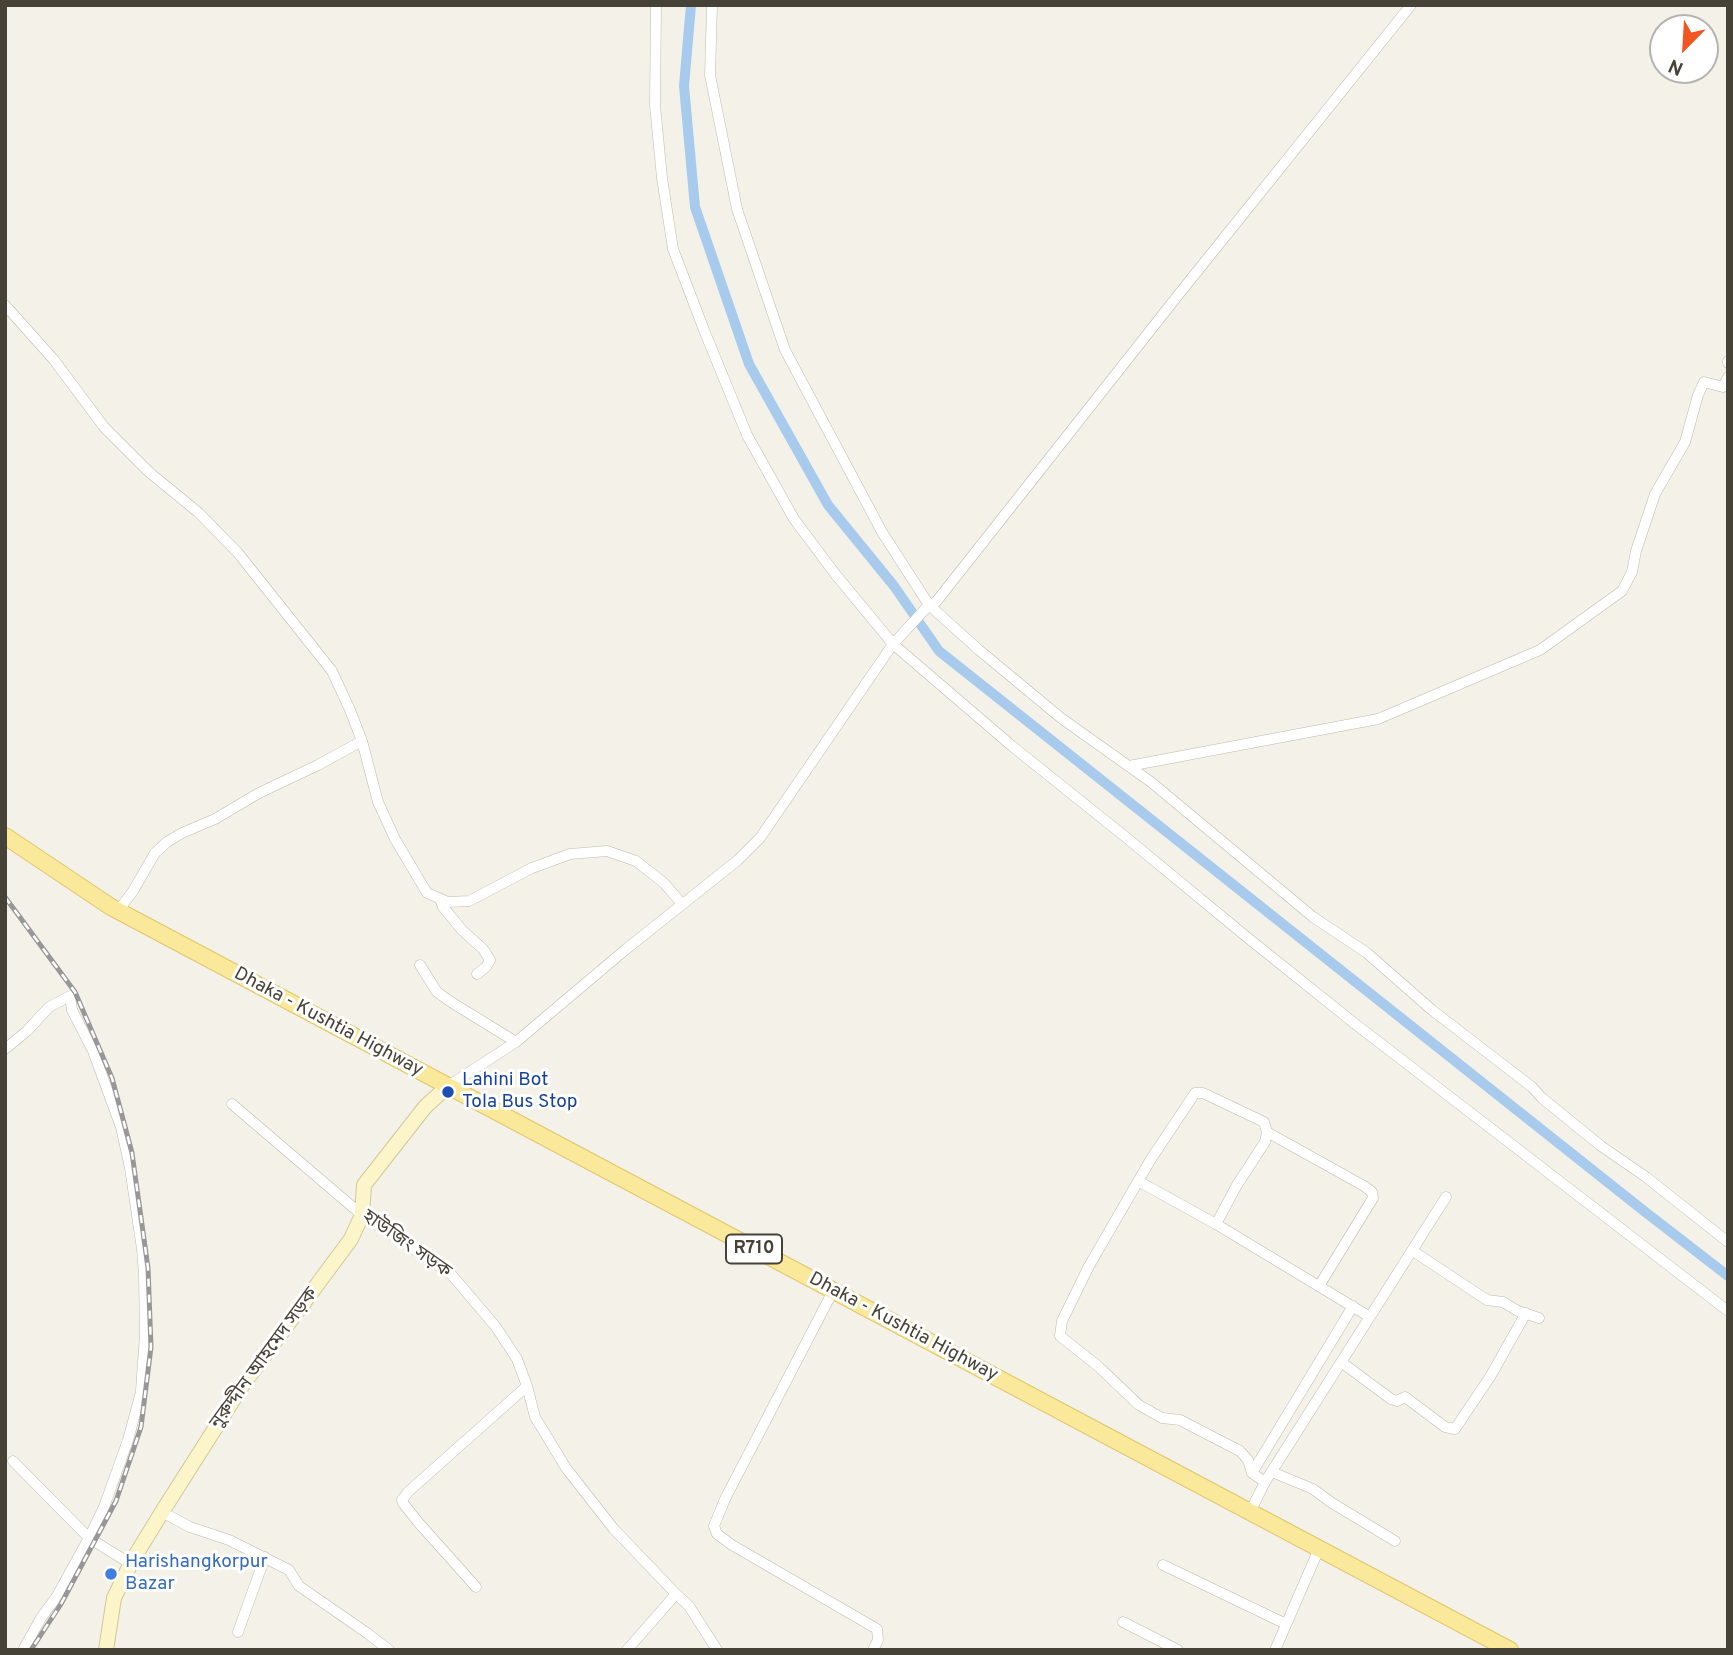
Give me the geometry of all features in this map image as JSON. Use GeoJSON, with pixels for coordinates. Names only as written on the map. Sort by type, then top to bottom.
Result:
{"type":"FeatureCollection","features":[{"type":"Feature","properties":{"kind":"main road","name":"Dhaka - Kushtia Highway"},"geometry":{"type":"LineString","coordinates":[[5,836],[118,911],[1510,1650]]}},
{"type":"Feature","properties":{"kind":"main road","name":"নুরুদ্দীন আহমেদ সড়ক"},"geometry":{"type":"LineString","coordinates":[[106,1650],[114,1598],[162,1512],[242,1386],[351,1239],[362,1215],[364,1185],[425,1107],[447,1086]]}},
{"type":"Feature","properties":{"kind":"street"},"geometry":{"type":"LineString","coordinates":[[656,5],[655,104],[662,178],[673,249],[747,435],[794,519],[836,575],[893,644],[1012,746],[1354,1023],[1728,1311]]}},
{"type":"Feature","properties":{"kind":"street"},"geometry":{"type":"LineString","coordinates":[[712,5],[710,75],[737,209],[785,350],[882,532],[929,605],[1061,718],[1151,782],[1313,917],[1367,953],[1432,1010],[1532,1087],[1601,1146],[1646,1177],[1728,1242]]}},
{"type":"Feature","properties":{"kind":"street"},"geometry":{"type":"LineString","coordinates":[[447,1086],[516,1042],[738,860],[760,838],[893,644],[929,605],[936,602],[1411,5]]}},
{"type":"Feature","properties":{"kind":"street"},"geometry":{"type":"LineString","coordinates":[[5,304],[54,360],[104,427],[149,472],[199,513],[238,553],[332,671],[362,741],[379,802],[395,839],[427,893],[448,902],[469,901],[545,863],[570,854],[607,850],[636,861],[664,883],[682,904]]}},
{"type":"Feature","properties":{"kind":"street"},"geometry":{"type":"LineString","coordinates":[[1129,766],[1378,719],[1540,650],[1622,591],[1632,572],[1636,551],[1655,494],[1685,442],[1704,382],[1723,387],[1728,377]]}},
{"type":"Feature","properties":{"kind":"street"},"geometry":{"type":"LineString","coordinates":[[118,911],[155,853],[167,842],[362,741]]}},
{"type":"Feature","properties":{"kind":"street"},"geometry":{"type":"LineString","coordinates":[[440,899],[461,930],[490,960],[477,974]]}},
{"type":"Feature","properties":{"kind":"street"},"geometry":{"type":"LineString","coordinates":[[420,965],[437,992],[516,1042]]}},
{"type":"Feature","properties":{"kind":"street"},"geometry":{"type":"LineString","coordinates":[[5,1049],[27,1031],[49,1007],[70,996],[72,1010],[93,1051],[121,1127],[130,1168],[143,1263],[145,1335],[141,1392],[131,1433],[104,1507],[89,1538],[23,1650]]}},
{"type":"Feature","properties":{"kind":"street"},"geometry":{"type":"LineString","coordinates":[[1216,1224],[1265,1142],[1267,1132],[1264,1122],[1203,1093],[1195,1093],[1138,1181],[1089,1266],[1062,1321],[1060,1336],[1099,1367],[1139,1405],[1162,1418],[1180,1420],[1240,1451],[1248,1460],[1252,1473],[1265,1482]]}},
{"type":"Feature","properties":{"kind":"street","name":"হাউজিং সড়ক"},"geometry":{"type":"LineString","coordinates":[[232,1104],[362,1215],[451,1274],[496,1327],[517,1359],[535,1417],[566,1468],[613,1528],[689,1605],[717,1650]]}},
{"type":"Feature","properties":{"kind":"street"},"geometry":{"type":"LineString","coordinates":[[1267,1132],[1364,1185],[1372,1192],[1373,1198],[1319,1286]]}},
{"type":"Feature","properties":{"kind":"street"},"geometry":{"type":"LineString","coordinates":[[1138,1181],[1216,1224],[1370,1317]]}},
{"type":"Feature","properties":{"kind":"street"},"geometry":{"type":"LineString","coordinates":[[1250,1513],[1265,1482],[1446,1197]]}},
{"type":"Feature","properties":{"kind":"street"},"geometry":{"type":"LineString","coordinates":[[1413,1251],[1488,1300],[1503,1302],[1539,1318]]}},
{"type":"Feature","properties":{"kind":"street"},"geometry":{"type":"LineString","coordinates":[[833,1291],[725,1499],[714,1527],[717,1534],[732,1545],[877,1629],[878,1640],[873,1650]]}},
{"type":"Feature","properties":{"kind":"street"},"geometry":{"type":"LineString","coordinates":[[1252,1473],[1353,1306]]}},
{"type":"Feature","properties":{"kind":"street"},"geometry":{"type":"LineString","coordinates":[[1341,1362],[1391,1399],[1398,1401],[1405,1397],[1445,1427],[1455,1429],[1490,1377],[1526,1313]]}},
{"type":"Feature","properties":{"kind":"street"},"geometry":{"type":"LineString","coordinates":[[476,1587],[402,1500],[527,1386]]}},
{"type":"Feature","properties":{"kind":"street"},"geometry":{"type":"LineString","coordinates":[[13,1461],[89,1538],[131,1564]]}},
{"type":"Feature","properties":{"kind":"street"},"geometry":{"type":"LineString","coordinates":[[1272,1472],[1313,1489],[1395,1541]]}},
{"type":"Feature","properties":{"kind":"street"},"geometry":{"type":"LineString","coordinates":[[162,1512],[190,1527],[229,1540],[289,1570],[299,1586],[388,1650]]}},
{"type":"Feature","properties":{"kind":"street"},"geometry":{"type":"LineString","coordinates":[[1275,1650],[1319,1549]]}},
{"type":"Feature","properties":{"kind":"street"},"geometry":{"type":"LineString","coordinates":[[238,1632],[265,1557]]}},
{"type":"Feature","properties":{"kind":"street"},"geometry":{"type":"LineString","coordinates":[[1163,1565],[1286,1624]]}},
{"type":"Feature","properties":{"kind":"street"},"geometry":{"type":"LineString","coordinates":[[627,1650],[676,1594]]}},
{"type":"Feature","properties":{"kind":"street"},"geometry":{"type":"LineString","coordinates":[[1123,1622],[1178,1650]]}},
{"type":"Feature","properties":{"kind":"waterway"},"geometry":{"type":"LineString","coordinates":[[691,5],[684,86],[695,207],[749,364],[828,505],[894,586],[939,651],[1728,1276]]}},
{"type":"Feature","properties":{"kind":"railway"},"geometry":{"type":"LineString","coordinates":[[5,897],[75,992],[112,1078],[132,1153],[148,1268],[151,1347],[141,1427],[116,1501],[61,1604],[31,1650]]}},
{"type":"Feature","properties":{"kind":"place","name":"Lahini Bot Tola Bus Stop"},"geometry":{"type":"Point","coordinates":[448,1092]}},
{"type":"Feature","properties":{"kind":"place","name":"Harishangkorpur Bazar"},"geometry":{"type":"Point","coordinates":[111,1574]}}]}
